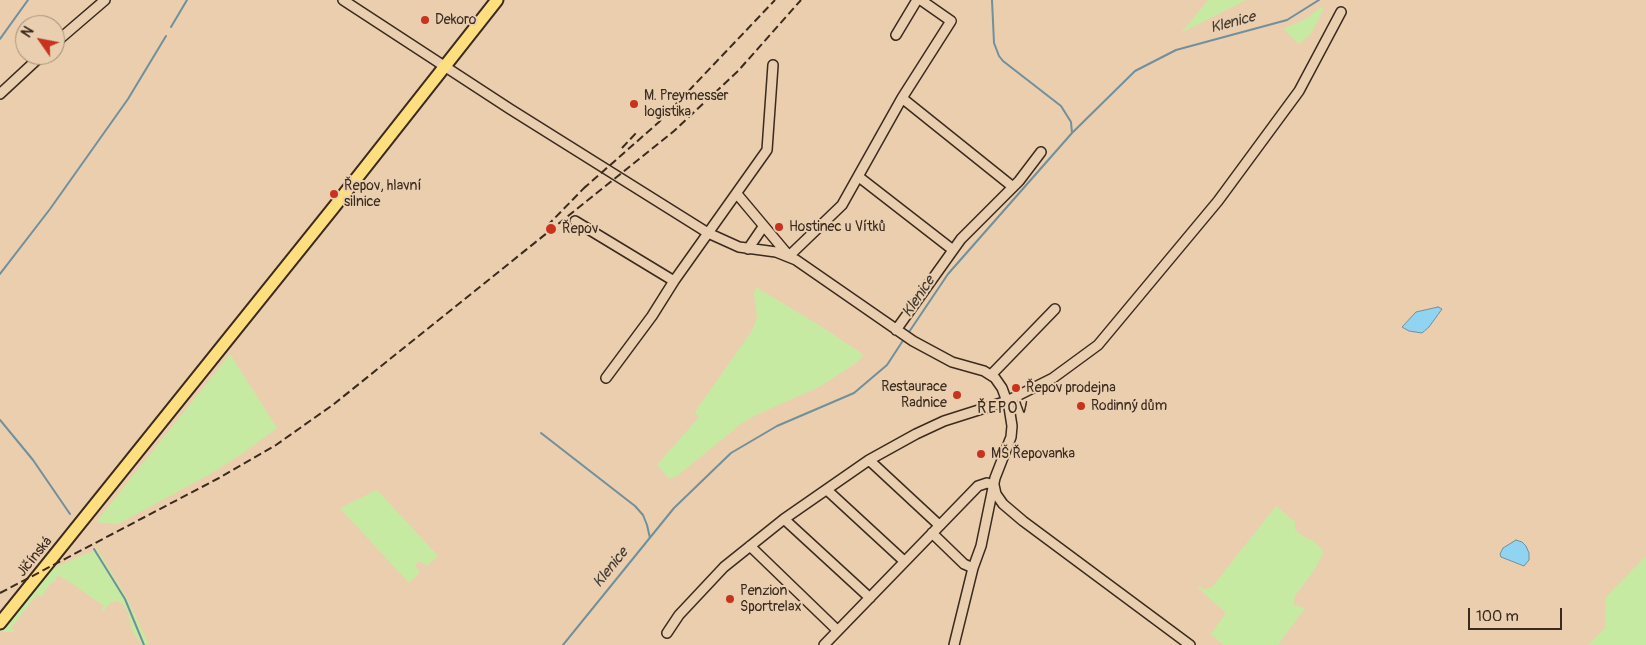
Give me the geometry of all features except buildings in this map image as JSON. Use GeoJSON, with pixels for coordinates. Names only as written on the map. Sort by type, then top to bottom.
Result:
{"type":"FeatureCollection","features":[{"type":"Feature","properties":{"kind":"main road","name":"Jičínská"},"geometry":{"type":"LineString","coordinates":[[0,623],[334,207],[497,0]]}},
{"type":"Feature","properties":{"kind":"street"},"geometry":{"type":"LineString","coordinates":[[65,34],[105,0]]}},
{"type":"Feature","properties":{"kind":"street"},"geometry":{"type":"LineString","coordinates":[[343,0],[611,174],[708,233],[748,250],[776,252],[789,256]]}},
{"type":"Feature","properties":{"kind":"street"},"geometry":{"type":"LineString","coordinates":[[789,256],[842,205],[902,98],[950,20],[919,0],[896,35]]}},
{"type":"Feature","properties":{"kind":"street"},"geometry":{"type":"LineString","coordinates":[[667,633],[679,615],[724,567],[784,519],[869,460],[944,421],[1007,401],[1053,378],[1098,344],[1218,201],[1284,112],[1299,91],[1341,12]]}},
{"type":"Feature","properties":{"kind":"street"},"geometry":{"type":"LineString","coordinates":[[0,94],[31,65]]}},
{"type":"Feature","properties":{"kind":"street"},"geometry":{"type":"LineString","coordinates":[[606,378],[652,316],[674,281],[737,194],[766,150],[773,66]]}},
{"type":"Feature","properties":{"kind":"street"},"geometry":{"type":"LineString","coordinates":[[902,98],[1013,187]]}},
{"type":"Feature","properties":{"kind":"street"},"geometry":{"type":"LineString","coordinates":[[897,331],[961,239],[1013,187],[1041,152]]}},
{"type":"Feature","properties":{"kind":"street"},"geometry":{"type":"LineString","coordinates":[[859,177],[953,250]]}},
{"type":"Feature","properties":{"kind":"street"},"geometry":{"type":"LineString","coordinates":[[737,194],[789,256],[913,342],[952,362],[991,375],[998,381],[1007,401],[1012,420],[1011,436],[996,474],[981,546],[973,568],[954,645]]}},
{"type":"Feature","properties":{"kind":"street"},"geometry":{"type":"LineString","coordinates":[[575,221],[674,281]]}},
{"type":"Feature","properties":{"kind":"street"},"geometry":{"type":"LineString","coordinates":[[748,250],[764,227]]}},
{"type":"Feature","properties":{"kind":"street"},"geometry":{"type":"LineString","coordinates":[[991,375],[1055,309]]}},
{"type":"Feature","properties":{"kind":"street"},"geometry":{"type":"LineString","coordinates":[[869,460],[939,524]]}},
{"type":"Feature","properties":{"kind":"street"},"geometry":{"type":"LineString","coordinates":[[824,645],[939,524],[978,486],[986,483],[994,485]]}},
{"type":"Feature","properties":{"kind":"street"},"geometry":{"type":"LineString","coordinates":[[994,485],[996,494],[1003,504],[1023,522],[1190,645]]}},
{"type":"Feature","properties":{"kind":"street"},"geometry":{"type":"LineString","coordinates":[[827,490],[904,561]]}},
{"type":"Feature","properties":{"kind":"street"},"geometry":{"type":"LineString","coordinates":[[784,519],[870,598]]}},
{"type":"Feature","properties":{"kind":"street"},"geometry":{"type":"LineString","coordinates":[[932,533],[964,564],[973,568]]}},
{"type":"Feature","properties":{"kind":"street"},"geometry":{"type":"LineString","coordinates":[[750,546],[837,630]]}},
{"type":"Feature","properties":{"kind":"green space"},"geometry":{"type":"Polygon","coordinates":[[[1208,0],[1246,0],[1181,33],[1208,0]]]}},
{"type":"Feature","properties":{"kind":"green space"},"geometry":{"type":"Polygon","coordinates":[[[1323,6],[1323,10],[1311,34],[1299,44],[1283,29],[1304,20],[1323,6]]]}},
{"type":"Feature","properties":{"kind":"green space"},"geometry":{"type":"Polygon","coordinates":[[[756,287],[864,355],[855,364],[819,387],[742,423],[677,476],[669,479],[657,465],[699,417],[695,412],[753,329],[757,317],[754,295],[756,287]]]}},
{"type":"Feature","properties":{"kind":"green space"},"geometry":{"type":"Polygon","coordinates":[[[230,354],[277,428],[242,454],[210,474],[118,524],[96,522],[230,354]]]}},
{"type":"Feature","properties":{"kind":"green space"},"geometry":{"type":"Polygon","coordinates":[[[377,490],[438,556],[427,566],[419,561],[415,565],[420,573],[409,583],[340,508],[377,490]]]}},
{"type":"Feature","properties":{"kind":"green space"},"geometry":{"type":"Polygon","coordinates":[[[1276,506],[1295,522],[1295,530],[1304,537],[1314,541],[1324,552],[1315,569],[1295,596],[1294,605],[1305,608],[1278,645],[1224,645],[1211,634],[1226,613],[1196,586],[1205,589],[1212,587],[1276,506]]]}},
{"type":"Feature","properties":{"kind":"green space"},"geometry":{"type":"Polygon","coordinates":[[[98,550],[127,598],[149,645],[142,645],[132,630],[128,613],[123,604],[116,601],[112,602],[104,611],[102,609],[104,606],[59,576],[56,577],[56,581],[50,584],[41,597],[37,594],[11,628],[15,631],[0,632],[48,571],[98,550]]]}},
{"type":"Feature","properties":{"kind":"green space"},"geometry":{"type":"Polygon","coordinates":[[[1646,556],[1646,645],[1588,645],[1605,628],[1606,597],[1646,556]]]}},
{"type":"Feature","properties":{"kind":"water"},"geometry":{"type":"Polygon","coordinates":[[[1438,307],[1442,309],[1429,327],[1422,333],[1409,331],[1402,327],[1416,312],[1438,307]]]}},
{"type":"Feature","properties":{"kind":"water"},"geometry":{"type":"Polygon","coordinates":[[[1516,540],[1526,546],[1529,553],[1529,560],[1524,566],[1501,557],[1500,554],[1503,548],[1516,540]]]}},
{"type":"Feature","properties":{"kind":"waterway"},"geometry":{"type":"LineString","coordinates":[[0,39],[28,0]]}},
{"type":"Feature","properties":{"kind":"waterway"},"geometry":{"type":"LineString","coordinates":[[171,27],[187,0]]}},
{"type":"Feature","properties":{"kind":"waterway"},"geometry":{"type":"LineString","coordinates":[[992,0],[994,43],[999,56],[1061,106],[1071,122],[1072,133]]}},
{"type":"Feature","properties":{"kind":"waterway","name":"Klenice"},"geometry":{"type":"LineString","coordinates":[[907,335],[948,274],[1072,133],[1135,71],[1176,50],[1287,20],[1319,0]]}},
{"type":"Feature","properties":{"kind":"waterway"},"geometry":{"type":"LineString","coordinates":[[0,274],[50,209],[128,99],[166,36]]}},
{"type":"Feature","properties":{"kind":"waterway","name":"Klenice"},"geometry":{"type":"LineString","coordinates":[[563,645],[674,508],[731,453],[777,426],[854,393],[887,365],[904,339]]}},
{"type":"Feature","properties":{"kind":"waterway"},"geometry":{"type":"LineString","coordinates":[[0,420],[33,460],[70,514]]}},
{"type":"Feature","properties":{"kind":"waterway"},"geometry":{"type":"LineString","coordinates":[[541,433],[635,506],[643,515],[650,538]]}},
{"type":"Feature","properties":{"kind":"waterway"},"geometry":{"type":"LineString","coordinates":[[94,549],[125,599],[144,645]]}},
{"type":"Feature","properties":{"kind":"railway"},"geometry":{"type":"LineString","coordinates":[[583,189],[659,122],[775,0]]}},
{"type":"Feature","properties":{"kind":"railway"},"geometry":{"type":"LineString","coordinates":[[0,593],[219,478],[276,445],[334,404],[674,131],[738,71],[801,0]]}},
{"type":"Feature","properties":{"kind":"railway"},"geometry":{"type":"LineString","coordinates":[[622,148],[638,131]]}},
{"type":"Feature","properties":{"kind":"railway"},"geometry":{"type":"LineString","coordinates":[[547,226],[587,185]]}},
{"type":"Feature","properties":{"kind":"place","name":"Dekoro"},"geometry":{"type":"Point","coordinates":[425,20]}},
{"type":"Feature","properties":{"kind":"place","name":"M. Preymesser logistika"},"geometry":{"type":"Point","coordinates":[634,104]}},
{"type":"Feature","properties":{"kind":"place","name":"Řepov, hlavní silnice"},"geometry":{"type":"Point","coordinates":[334,194]}},
{"type":"Feature","properties":{"kind":"place","name":"Hostinec u Vítků"},"geometry":{"type":"Point","coordinates":[779,227]}},
{"type":"Feature","properties":{"kind":"place","name":"Řepov"},"geometry":{"type":"Point","coordinates":[551,229]}},
{"type":"Feature","properties":{"kind":"place","name":"Řepov prodejna"},"geometry":{"type":"Point","coordinates":[1016,388]}},
{"type":"Feature","properties":{"kind":"place","name":"Restaurace Radnice"},"geometry":{"type":"Point","coordinates":[957,395]}},
{"type":"Feature","properties":{"kind":"place","name":"Rodinný dům"},"geometry":{"type":"Point","coordinates":[1081,406]}},
{"type":"Feature","properties":{"kind":"place","name":"MŠ Řepovanka"},"geometry":{"type":"Point","coordinates":[981,454]}},
{"type":"Feature","properties":{"kind":"place","name":"Penzion Sportrelax"},"geometry":{"type":"Point","coordinates":[730,599]}},
{"type":"Feature","properties":{"kind":"district","name":"ŘEPOV"},"geometry":{"type":"Point","coordinates":[1003,409]}}]}
